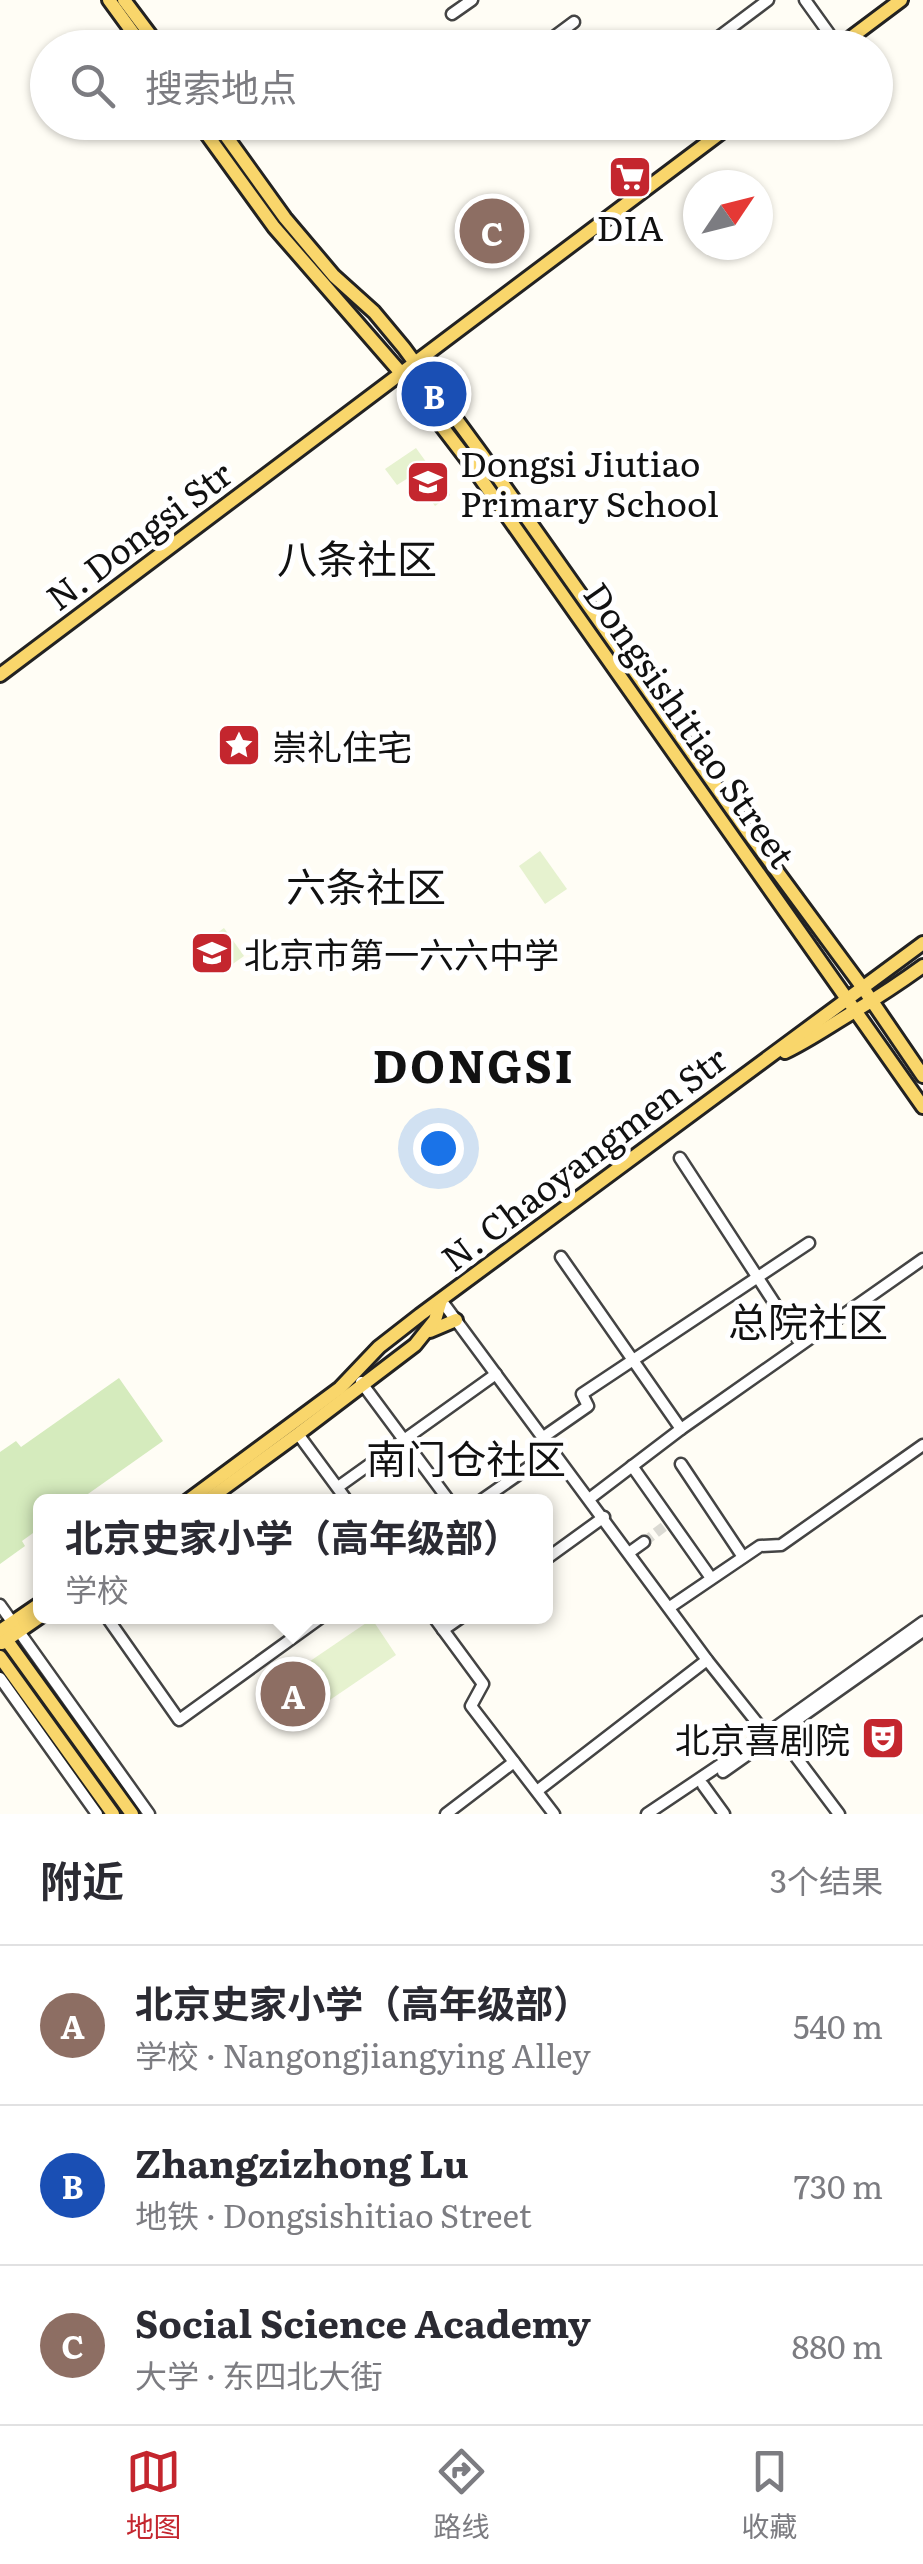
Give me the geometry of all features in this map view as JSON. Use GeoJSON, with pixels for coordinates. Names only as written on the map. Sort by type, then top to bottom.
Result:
{"type":"FeatureCollection","features":[{"type":"Feature","properties":{"kind":"main road"},"geometry":{"type":"LineString","coordinates":[[109,0],[131,30]]}},
{"type":"Feature","properties":{"kind":"main road"},"geometry":{"type":"LineString","coordinates":[[124,0],[146,30]]}},
{"type":"Feature","properties":{"kind":"main road"},"geometry":{"type":"LineString","coordinates":[[861,30],[902,0]]}},
{"type":"Feature","properties":{"kind":"main road","name":"Dongsishitiao Street"},"geometry":{"type":"LineString","coordinates":[[211,140],[274,227],[403,376],[469,462],[923,1106]]}},
{"type":"Feature","properties":{"kind":"main road","name":"Dongsishitiao Street"},"geometry":{"type":"LineString","coordinates":[[229,140],[284,218],[334,276],[374,312],[417,366],[923,1076]]}},
{"type":"Feature","properties":{"kind":"main road","name":"N. Dongsi Str"},"geometry":{"type":"LineString","coordinates":[[0,675],[345,414],[417,366],[712,140]]}},
{"type":"Feature","properties":{"kind":"main road"},"geometry":{"type":"LineString","coordinates":[[852,1004],[863,988],[923,943]]}},
{"type":"Feature","properties":{"kind":"main road"},"geometry":{"type":"LineString","coordinates":[[852,1004],[872,1002],[923,966]]}},
{"type":"Feature","properties":{"kind":"main road","name":"N. Chaoyangmen Str"},"geometry":{"type":"LineString","coordinates":[[197,1494],[359,1380],[379,1348],[441,1300],[760,1063],[852,1004]]}},
{"type":"Feature","properties":{"kind":"main road"},"geometry":{"type":"LineString","coordinates":[[216,1494],[298,1434],[359,1380],[415,1345],[435,1320],[441,1300]]}},
{"type":"Feature","properties":{"kind":"main road"},"geometry":{"type":"LineString","coordinates":[[427,1332],[456,1320]]}},
{"type":"Feature","properties":{"kind":"main road"},"geometry":{"type":"LineString","coordinates":[[33,1610],[2,1637],[132,1814]]}},
{"type":"Feature","properties":{"kind":"main road"},"geometry":{"type":"LineString","coordinates":[[16,1627],[33,1619]]}},
{"type":"Feature","properties":{"kind":"main road"},"geometry":{"type":"LineString","coordinates":[[0,1656],[114,1814]]}},
{"type":"Feature","properties":{"kind":"street"},"geometry":{"type":"LineString","coordinates":[[452,14],[472,0]]}},
{"type":"Feature","properties":{"kind":"street"},"geometry":{"type":"LineString","coordinates":[[728,30],[768,0]]}},
{"type":"Feature","properties":{"kind":"street"},"geometry":{"type":"LineString","coordinates":[[805,0],[826,30]]}},
{"type":"Feature","properties":{"kind":"street"},"geometry":{"type":"LineString","coordinates":[[563,30],[574,22]]}},
{"type":"Feature","properties":{"kind":"street"},"geometry":{"type":"LineString","coordinates":[[680,1158],[802,1344]]}},
{"type":"Feature","properties":{"kind":"street"},"geometry":{"type":"LineString","coordinates":[[542,1438],[588,1406],[582,1394],[809,1243]]}},
{"type":"Feature","properties":{"kind":"street"},"geometry":{"type":"LineString","coordinates":[[561,1257],[682,1429]]}},
{"type":"Feature","properties":{"kind":"street"},"geometry":{"type":"LineString","coordinates":[[589,1499],[802,1344],[921,1264]]}},
{"type":"Feature","properties":{"kind":"street"},"geometry":{"type":"LineString","coordinates":[[441,1300],[708,1660],[839,1814]]}},
{"type":"Feature","properties":{"kind":"street"},"geometry":{"type":"LineString","coordinates":[[338,1486],[496,1374]]}},
{"type":"Feature","properties":{"kind":"street"},"geometry":{"type":"LineString","coordinates":[[359,1380],[444,1494]]}},
{"type":"Feature","properties":{"kind":"street"},"geometry":{"type":"LineString","coordinates":[[298,1434],[343,1494]]}},
{"type":"Feature","properties":{"kind":"street"},"geometry":{"type":"LineString","coordinates":[[670,1608],[760,1546],[780,1545],[923,1445]]}},
{"type":"Feature","properties":{"kind":"street"},"geometry":{"type":"LineString","coordinates":[[490,1494],[552,1451]]}},
{"type":"Feature","properties":{"kind":"street"},"geometry":{"type":"LineString","coordinates":[[681,1464],[743,1557]]}},
{"type":"Feature","properties":{"kind":"street"},"geometry":{"type":"LineString","coordinates":[[632,1466],[668,1524],[711,1578]]}},
{"type":"Feature","properties":{"kind":"street"},"geometry":{"type":"LineString","coordinates":[[553,1554],[604,1517]]}},
{"type":"Feature","properties":{"kind":"street"},"geometry":{"type":"LineString","coordinates":[[630,1552],[644,1542]]}},
{"type":"Feature","properties":{"kind":"street"},"geometry":{"type":"LineString","coordinates":[[0,1605],[149,1814]]}},
{"type":"Feature","properties":{"kind":"street"},"geometry":{"type":"LineString","coordinates":[[659,1814],[923,1622]]}},
{"type":"Feature","properties":{"kind":"street"},"geometry":{"type":"LineString","coordinates":[[112,1624],[180,1720],[311,1624]]}},
{"type":"Feature","properties":{"kind":"street"},"geometry":{"type":"LineString","coordinates":[[439,1624],[483,1684],[471,1706],[554,1814]]}},
{"type":"Feature","properties":{"kind":"street"},"geometry":{"type":"LineString","coordinates":[[444,1630],[453,1624]]}},
{"type":"Feature","properties":{"kind":"street"},"geometry":{"type":"LineString","coordinates":[[646,1814],[923,1631]]}},
{"type":"Feature","properties":{"kind":"street"},"geometry":{"type":"LineString","coordinates":[[538,1791],[708,1660]]}},
{"type":"Feature","properties":{"kind":"street"},"geometry":{"type":"LineString","coordinates":[[0,1678],[96,1814]]}},
{"type":"Feature","properties":{"kind":"street"},"geometry":{"type":"LineString","coordinates":[[446,1814],[514,1762]]}},
{"type":"Feature","properties":{"kind":"street"},"geometry":{"type":"LineString","coordinates":[[703,1785],[724,1814]]}},
{"type":"Feature","properties":{"kind":"green space"},"geometry":{"type":"Polygon","coordinates":[[[425,387],[652,703],[650,706],[454,434],[425,387]]]}},
{"type":"Feature","properties":{"kind":"green space"},"geometry":{"type":"Polygon","coordinates":[[[416,448],[450,495],[435,506],[413,475],[397,485],[385,469],[416,448]]]}},
{"type":"Feature","properties":{"kind":"green space"},"geometry":{"type":"Polygon","coordinates":[[[540,851],[567,889],[545,904],[519,866],[540,851]]]}},
{"type":"Feature","properties":{"kind":"green space"},"geometry":{"type":"Polygon","coordinates":[[[224,928],[244,956],[220,973],[199,946],[224,928]]]}},
{"type":"Feature","properties":{"kind":"green space"},"geometry":{"type":"Polygon","coordinates":[[[119,1378],[163,1441],[88,1494],[33,1494],[33,1533],[22,1541],[25,1546],[0,1564],[0,1452],[16,1441],[21,1447],[119,1378]]]}},
{"type":"Feature","properties":{"kind":"green space"},"geometry":{"type":"Polygon","coordinates":[[[365,1624],[375,1624],[396,1655],[321,1706],[297,1670],[365,1624]]]}},
{"type":"Feature","properties":{"kind":"tunnel"},"geometry":{"type":"LineString","coordinates":[[644,1542],[666,1525]]}},
{"type":"Feature","properties":{"kind":"place","name":"DIA"},"geometry":{"type":"Point","coordinates":[630,177]}},
{"type":"Feature","properties":{"kind":"place","name":"Social Science Academy"},"geometry":{"type":"Point","coordinates":[492,231]}},
{"type":"Feature","properties":{"kind":"place","name":"Zhangzizhong Lu"},"geometry":{"type":"Point","coordinates":[434,394]}},
{"type":"Feature","properties":{"kind":"place","name":"Dongsi Jiutiao Primary School"},"geometry":{"type":"Point","coordinates":[428,482]}},
{"type":"Feature","properties":{"kind":"place","name":"崇礼住宅"},"geometry":{"type":"Point","coordinates":[239,745]}},
{"type":"Feature","properties":{"kind":"place","name":"北京市第一六六中学"},"geometry":{"type":"Point","coordinates":[212,953]}},
{"type":"Feature","properties":{"kind":"place","name":"北京史家小学（高年级部）"},"geometry":{"type":"Point","coordinates":[293,1694]}},
{"type":"Feature","properties":{"kind":"place","name":"北京喜剧院"},"geometry":{"type":"Point","coordinates":[883,1738]}},
{"type":"Feature","properties":{"kind":"district","name":"八条社区"},"geometry":{"type":"Point","coordinates":[357,556]}},
{"type":"Feature","properties":{"kind":"district","name":"六条社区"},"geometry":{"type":"Point","coordinates":[366,884]}},
{"type":"Feature","properties":{"kind":"district","name":"DONGSI"},"geometry":{"type":"Point","coordinates":[474,1063]}},
{"type":"Feature","properties":{"kind":"district","name":"总院社区"},"geometry":{"type":"Point","coordinates":[808,1319]}},
{"type":"Feature","properties":{"kind":"district","name":"南门仓社区"},"geometry":{"type":"Point","coordinates":[466,1456]}}]}
